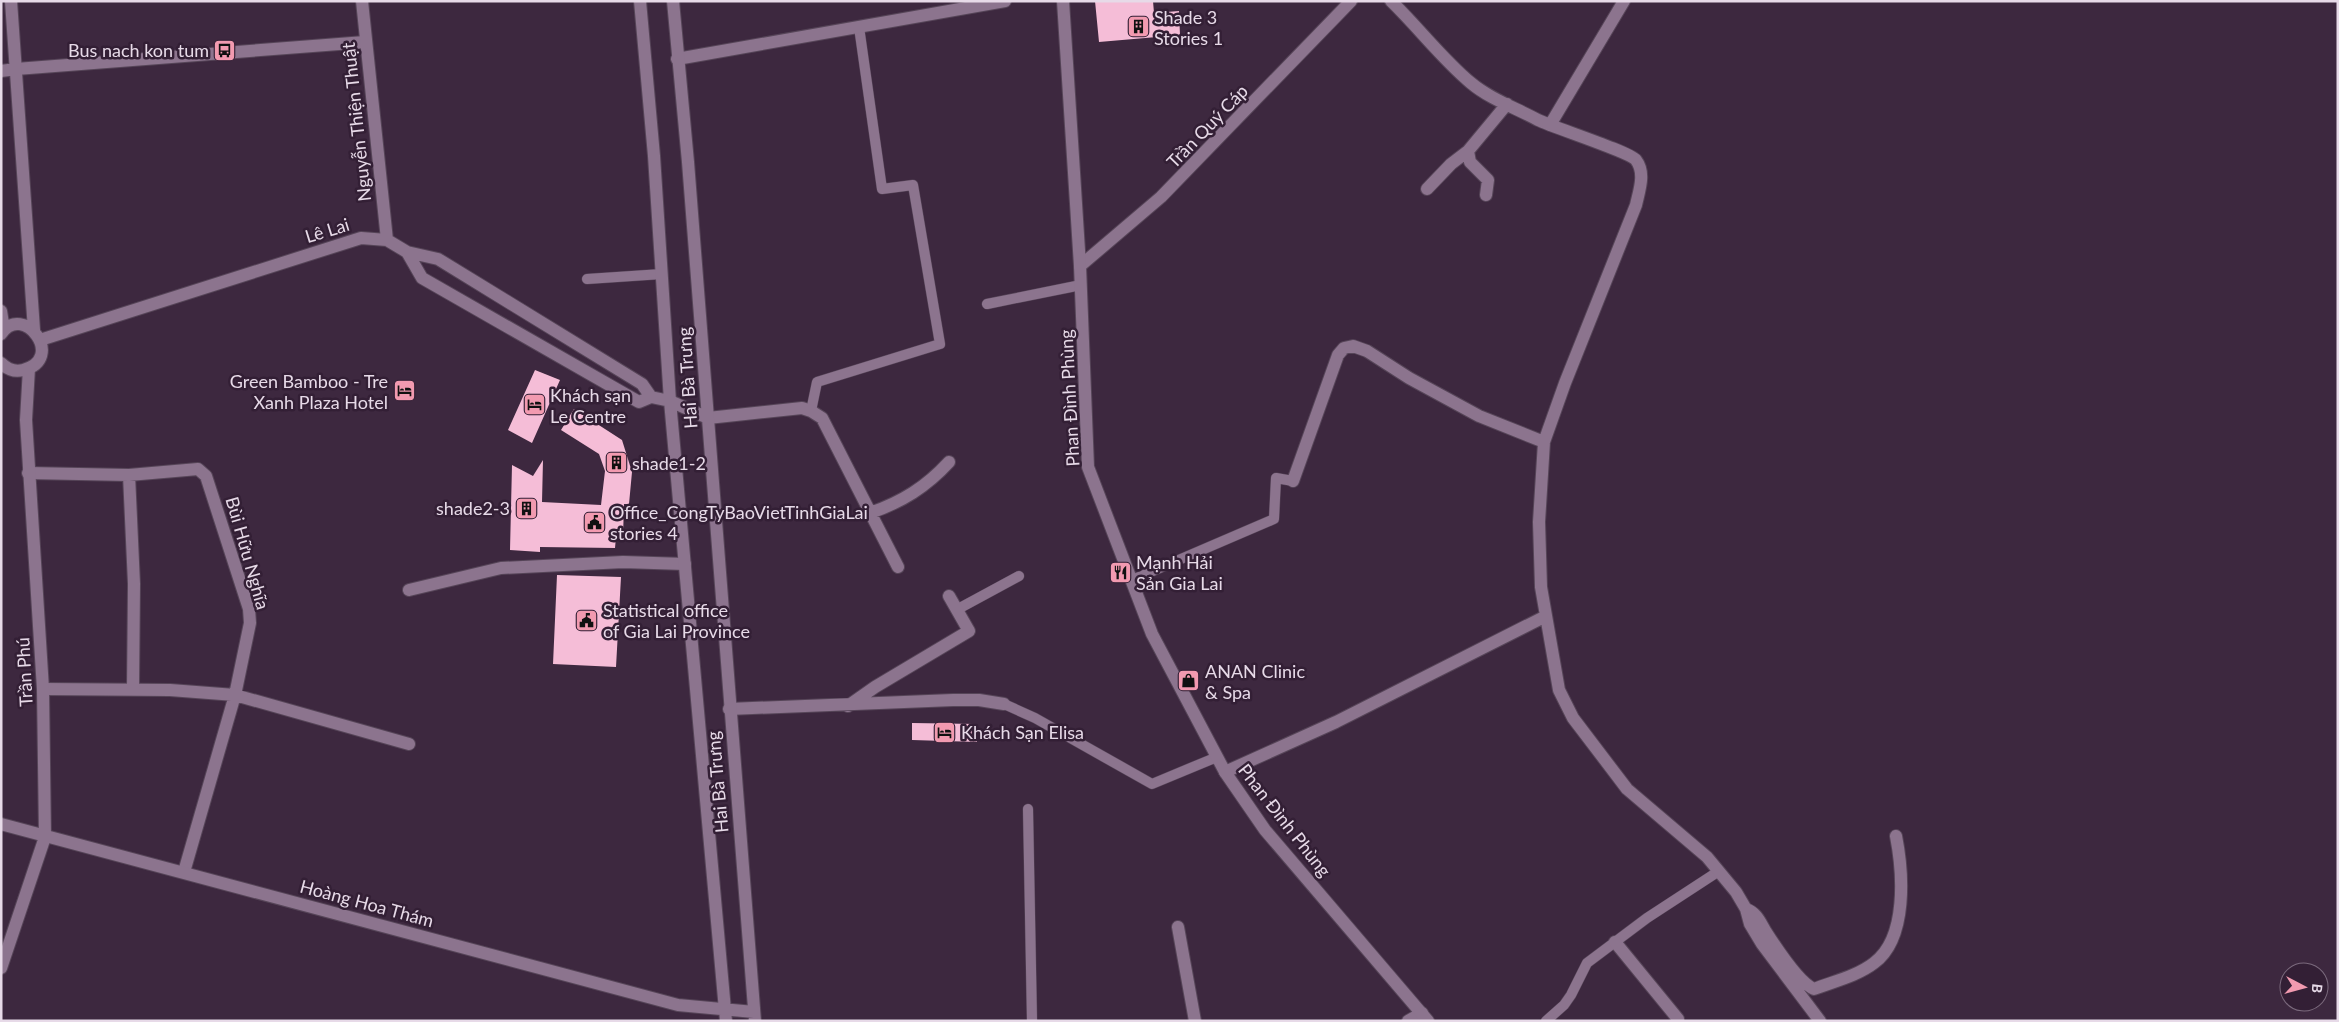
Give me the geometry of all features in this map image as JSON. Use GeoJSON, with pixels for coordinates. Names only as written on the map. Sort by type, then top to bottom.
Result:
{"type":"FeatureCollection","features":[{"type":"Feature","properties":{"kind":"street"},"geometry":{"type":"LineString","coordinates":[[2,365],[18,371],[29,368],[38,361],[42,351],[37,335],[11,1]]}},
{"type":"Feature","properties":{"kind":"street","name":"Nguyễn Thiện Thuật"},"geometry":{"type":"LineString","coordinates":[[362,1],[387,240]]}},
{"type":"Feature","properties":{"kind":"street","name":"Hai Bà Trưng"},"geometry":{"type":"LineString","coordinates":[[640,1],[662,274],[670,401],[726,1014]]}},
{"type":"Feature","properties":{"kind":"street","name":"Hai Bà Trưng"},"geometry":{"type":"LineString","coordinates":[[673,1],[689,172],[729,709],[755,1016]]}},
{"type":"Feature","properties":{"kind":"street"},"geometry":{"type":"LineString","coordinates":[[677,59],[1004,1]]}},
{"type":"Feature","properties":{"kind":"street","name":"Phan Đình Phùng"},"geometry":{"type":"LineString","coordinates":[[1063,1],[1080,266],[1088,467],[1152,634],[1225,772],[1265,830],[1425,1017]]}},
{"type":"Feature","properties":{"kind":"street","name":"Trần Quý Cáp"},"geometry":{"type":"LineString","coordinates":[[1080,266],[1162,197],[1351,1]]}},
{"type":"Feature","properties":{"kind":"street"},"geometry":{"type":"LineString","coordinates":[[1391,1],[1471,83],[1550,126],[1629,154],[1636,160],[1641,173],[1636,205],[1565,383],[1544,442],[1539,522],[1541,587],[1559,690],[1573,718],[1627,789],[1707,857],[1719,871],[1746,908],[1750,924],[1762,944],[1820,1021]]}},
{"type":"Feature","properties":{"kind":"street"},"geometry":{"type":"LineString","coordinates":[[1550,126],[1624,1]]}},
{"type":"Feature","properties":{"kind":"street"},"geometry":{"type":"LineString","coordinates":[[1,71],[365,42]]}},
{"type":"Feature","properties":{"kind":"street"},"geometry":{"type":"LineString","coordinates":[[1427,189],[1451,164],[1468,151],[1507,104]]}},
{"type":"Feature","properties":{"kind":"street"},"geometry":{"type":"LineString","coordinates":[[1468,151],[1470,162],[1488,180],[1486,194]]}},
{"type":"Feature","properties":{"kind":"street","name":"Lê Lai"},"geometry":{"type":"LineString","coordinates":[[37,335],[361,238],[387,240],[407,252],[438,259],[642,384],[651,397]]}},
{"type":"Feature","properties":{"kind":"street"},"geometry":{"type":"LineString","coordinates":[[407,252],[422,278],[640,402],[651,397],[670,401],[708,418],[802,408],[822,418],[898,567]]}},
{"type":"Feature","properties":{"kind":"street"},"geometry":{"type":"LineString","coordinates":[[1,311],[2,332],[14,325],[25,325],[37,335]]}},
{"type":"Feature","properties":{"kind":"street"},"geometry":{"type":"LineString","coordinates":[[1293,481],[1338,355],[1344,348],[1353,346],[1367,351],[1409,378],[1479,416],[1544,442]]}},
{"type":"Feature","properties":{"kind":"street","name":"Trần Phú"},"geometry":{"type":"LineString","coordinates":[[1,968],[45,836],[43,689],[26,420],[29,368]]}},
{"type":"Feature","properties":{"kind":"street"},"geometry":{"type":"LineString","coordinates":[[870,513],[896,504],[914,494],[950,462]]}},
{"type":"Feature","properties":{"kind":"street","name":"Bùi Hữu Nghĩa"},"geometry":{"type":"LineString","coordinates":[[28,473],[129,475],[198,470],[206,476],[250,614],[235,695],[184,872]]}},
{"type":"Feature","properties":{"kind":"street"},"geometry":{"type":"LineString","coordinates":[[129,475],[134,584],[133,689]]}},
{"type":"Feature","properties":{"kind":"street"},"geometry":{"type":"LineString","coordinates":[[410,590],[501,568],[623,562],[685,564]]}},
{"type":"Feature","properties":{"kind":"street"},"geometry":{"type":"LineString","coordinates":[[848,706],[875,687],[969,632],[958,609],[949,596]]}},
{"type":"Feature","properties":{"kind":"street"},"geometry":{"type":"LineString","coordinates":[[1225,772],[1336,722],[1546,616]]}},
{"type":"Feature","properties":{"kind":"street"},"geometry":{"type":"LineString","coordinates":[[43,689],[133,689],[235,695],[409,744]]}},
{"type":"Feature","properties":{"kind":"street"},"geometry":{"type":"LineString","coordinates":[[729,709],[848,706],[953,700],[979,700],[1004,704]]}},
{"type":"Feature","properties":{"kind":"street","name":"Hoàng Hoa Thám"},"geometry":{"type":"LineString","coordinates":[[1,824],[678,1005],[726,1014],[755,1016]]}},
{"type":"Feature","properties":{"kind":"street"},"geometry":{"type":"LineString","coordinates":[[1746,908],[1756,914],[1776,945],[1804,982],[1812,988],[1814,989],[1860,972],[1876,962],[1887,950],[1896,929],[1901,881],[1896,836]]}},
{"type":"Feature","properties":{"kind":"street"},"geometry":{"type":"LineString","coordinates":[[1178,927],[1195,1021]]}},
{"type":"Feature","properties":{"kind":"street"},"geometry":{"type":"LineString","coordinates":[[1615,942],[1678,1019]]}},
{"type":"Feature","properties":{"kind":"street"},"geometry":{"type":"LineString","coordinates":[[1408,1021],[1425,1017]]}},
{"type":"Feature","properties":{"kind":"lane"},"geometry":{"type":"LineString","coordinates":[[811,411],[816,382],[940,344],[913,185],[882,189],[859,27]]}},
{"type":"Feature","properties":{"kind":"lane"},"geometry":{"type":"LineString","coordinates":[[587,279],[662,274]]}},
{"type":"Feature","properties":{"kind":"lane"},"geometry":{"type":"LineString","coordinates":[[987,304],[1081,285]]}},
{"type":"Feature","properties":{"kind":"lane"},"geometry":{"type":"LineString","coordinates":[[1132,580],[1274,519],[1276,478],[1293,481]]}},
{"type":"Feature","properties":{"kind":"lane"},"geometry":{"type":"LineString","coordinates":[[958,609],[1019,576]]}},
{"type":"Feature","properties":{"kind":"lane"},"geometry":{"type":"LineString","coordinates":[[1004,704],[1035,718],[1152,784],[1217,757]]}},
{"type":"Feature","properties":{"kind":"lane"},"geometry":{"type":"LineString","coordinates":[[1028,809],[1032,1021]]}},
{"type":"Feature","properties":{"kind":"lane"},"geometry":{"type":"LineString","coordinates":[[1546,1021],[1572,995],[1587,963],[1647,918],[1719,871]]}},
{"type":"Feature","properties":{"kind":"building","name":"Shade 3 Stories 1"},"geometry":{"type":"Polygon","coordinates":[[[1095,1],[1153,1],[1154,13],[1179,11],[1180,35],[1099,42],[1095,1]]]}},
{"type":"Feature","properties":{"kind":"building","name":"Khách sạn Le Centre"},"geometry":{"type":"Polygon","coordinates":[[[535,370],[560,380],[532,443],[508,430],[535,370]]]}},
{"type":"Feature","properties":{"kind":"building"},"geometry":{"type":"Polygon","coordinates":[[[574,409],[622,440],[632,472],[629,504],[624,504],[623,537],[616,537],[615,548],[540,547],[540,552],[510,550],[512,465],[533,476],[543,460],[542,502],[601,505],[605,471],[599,454],[561,430],[574,409]]]}},
{"type":"Feature","properties":{"kind":"building","name":"Statistical office of Gia Lai Province"},"geometry":{"type":"Polygon","coordinates":[[[557,575],[621,577],[616,667],[553,664],[557,575]]]}},
{"type":"Feature","properties":{"kind":"building","name":"Khách Sạn Elisa"},"geometry":{"type":"Polygon","coordinates":[[[912,723],[977,724],[977,742],[912,740],[912,723]]]}},
{"type":"Feature","properties":{"kind":"place","name":"Shade 3 Stories 1"},"geometry":{"type":"Point","coordinates":[1138,27]}},
{"type":"Feature","properties":{"kind":"place","name":"Bus nach kon tum"},"geometry":{"type":"Point","coordinates":[225,50]}},
{"type":"Feature","properties":{"kind":"place","name":"Green Bamboo - Tre Xanh Plaza Hotel"},"geometry":{"type":"Point","coordinates":[404,391]}},
{"type":"Feature","properties":{"kind":"place","name":"Khách sạn Le Centre"},"geometry":{"type":"Point","coordinates":[534,405]}},
{"type":"Feature","properties":{"kind":"place","name":"shade1-2"},"geometry":{"type":"Point","coordinates":[616,463]}},
{"type":"Feature","properties":{"kind":"place","name":"shade2-3"},"geometry":{"type":"Point","coordinates":[526,508]}},
{"type":"Feature","properties":{"kind":"place","name":"Office_CongTyBaoVietTinhGiaLai stories 4"},"geometry":{"type":"Point","coordinates":[594,522]}},
{"type":"Feature","properties":{"kind":"place","name":"Mạnh Hải Sản Gia Lai"},"geometry":{"type":"Point","coordinates":[1120,572]}},
{"type":"Feature","properties":{"kind":"place","name":"Statistical office of Gia Lai Province"},"geometry":{"type":"Point","coordinates":[587,620]}},
{"type":"Feature","properties":{"kind":"place","name":"ANAN Clinic & Spa"},"geometry":{"type":"Point","coordinates":[1189,681]}},
{"type":"Feature","properties":{"kind":"place","name":"Khách Sạn Elisa"},"geometry":{"type":"Point","coordinates":[945,732]}}]}
